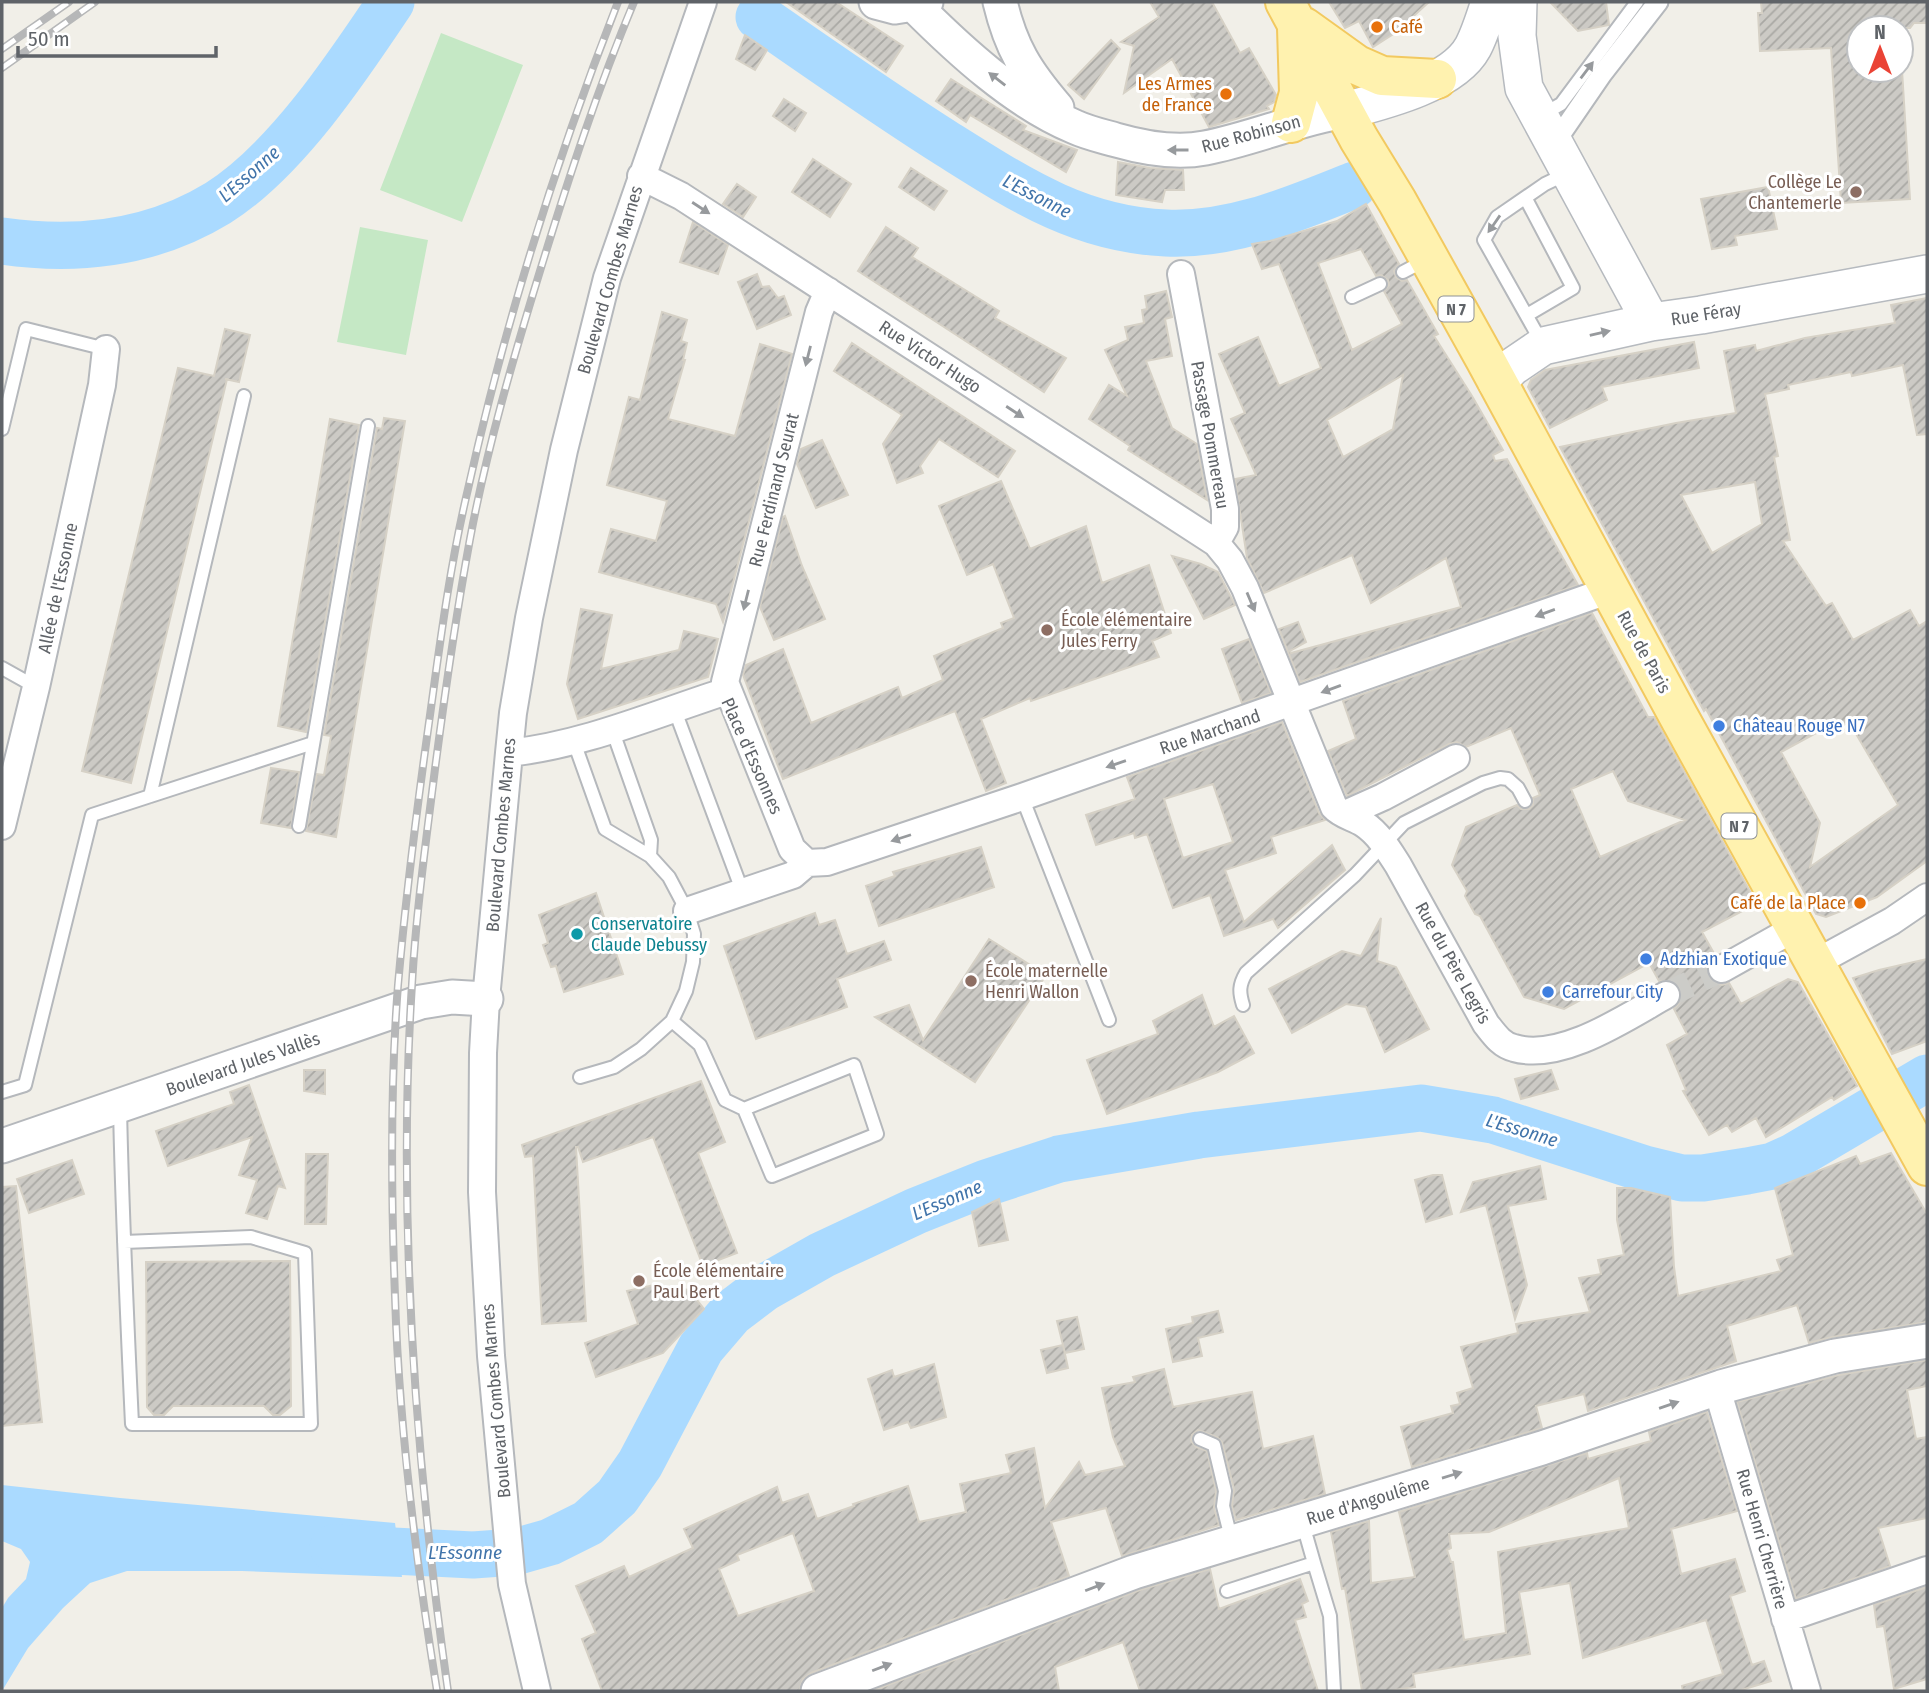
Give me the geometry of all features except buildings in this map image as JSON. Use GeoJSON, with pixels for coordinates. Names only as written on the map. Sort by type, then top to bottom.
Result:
{"type":"FeatureCollection","features":[{"type":"Feature","properties":{"kind":"main road"},"geometry":{"type":"LineString","coordinates":[[1351,125],[1371,104],[1437,79],[1456,66],[1472,49],[1490,2]]}},
{"type":"Feature","properties":{"kind":"main road"},"geometry":{"type":"LineString","coordinates":[[1518,2],[1517,36],[1547,130],[1651,322]]}},
{"type":"Feature","properties":{"kind":"main road"},"geometry":{"type":"LineString","coordinates":[[1291,12],[1357,65],[1382,76],[1437,79]]}},
{"type":"Feature","properties":{"kind":"main road"},"geometry":{"type":"LineString","coordinates":[[1291,12],[1299,93],[1291,123]]}},
{"type":"Feature","properties":{"kind":"main road","name":"N 7"},"geometry":{"type":"LineString","coordinates":[[1291,12],[1351,125]]}},
{"type":"Feature","properties":{"kind":"main road"},"geometry":{"type":"LineString","coordinates":[[1472,49],[1547,130]]}},
{"type":"Feature","properties":{"kind":"main road","name":"Rue de Paris"},"geometry":{"type":"LineString","coordinates":[[1351,125],[1396,201],[1416,265],[1497,383],[1920,1154]]}},
{"type":"Feature","properties":{"kind":"main road","name":"Rue Féray"},"geometry":{"type":"LineString","coordinates":[[1497,383],[1512,368],[1535,330],[1701,316],[1927,274]]}},
{"type":"Feature","properties":{"kind":"street","name":"Boulevard Combes Marnes"},"geometry":{"type":"LineString","coordinates":[[537,1691],[512,1584],[491,1356],[482,1192],[486,999],[509,753],[529,618],[564,450],[607,278],[703,2]]}},
{"type":"Feature","properties":{"kind":"street","name":"Rue Robinson"},"geometry":{"type":"LineString","coordinates":[[876,2],[895,7],[920,4],[947,39],[1046,113],[1075,128],[1157,150],[1205,148],[1291,123],[1351,125]]}},
{"type":"Feature","properties":{"kind":"street"},"geometry":{"type":"LineString","coordinates":[[1000,2],[1008,33],[1020,59],[1049,99],[1075,128]]}},
{"type":"Feature","properties":{"kind":"street"},"geometry":{"type":"LineString","coordinates":[[1547,130],[1602,74],[1658,2]]}},
{"type":"Feature","properties":{"kind":"street","name":"Rue Victor Hugo"},"geometry":{"type":"LineString","coordinates":[[641,176],[681,196],[1216,544]]}},
{"type":"Feature","properties":{"kind":"street","name":"Passage Pommereau"},"geometry":{"type":"LineString","coordinates":[[1181,274],[1226,509],[1225,527],[1216,544]]}},
{"type":"Feature","properties":{"kind":"street","name":"Rue Ferdinand Seurat"},"geometry":{"type":"LineString","coordinates":[[727,691],[725,682],[728,669],[820,312],[828,291]]}},
{"type":"Feature","properties":{"kind":"street","name":"Allée de l'Essonne"},"geometry":{"type":"LineString","coordinates":[[2,827],[36,687],[102,385],[106,349]]}},
{"type":"Feature","properties":{"kind":"street"},"geometry":{"type":"LineString","coordinates":[[1216,544],[1230,560],[1245,588],[1334,807],[1339,812],[1345,814],[1382,797],[1456,758]]}},
{"type":"Feature","properties":{"kind":"street","name":"Rue Marchand"},"geometry":{"type":"LineString","coordinates":[[807,863],[827,862],[1023,797],[1609,590]]}},
{"type":"Feature","properties":{"kind":"street","name":"Place d'Essonnes"},"geometry":{"type":"LineString","coordinates":[[509,753],[574,742],[727,691],[792,849],[807,863]]}},
{"type":"Feature","properties":{"kind":"street","name":"Rue du Père Legris"},"geometry":{"type":"LineString","coordinates":[[1345,814],[1366,825],[1398,864],[1486,1024],[1498,1040],[1514,1048],[1538,1050],[1561,1046],[1600,1032],[1666,995]]}},
{"type":"Feature","properties":{"kind":"street"},"geometry":{"type":"LineString","coordinates":[[687,911],[793,875],[807,863]]}},
{"type":"Feature","properties":{"kind":"street"},"geometry":{"type":"LineString","coordinates":[[1815,963],[1892,921],[1927,897]]}},
{"type":"Feature","properties":{"kind":"street"},"geometry":{"type":"LineString","coordinates":[[1722,969],[1795,929]]}},
{"type":"Feature","properties":{"kind":"street","name":"Boulevard Jules Vallès"},"geometry":{"type":"LineString","coordinates":[[2,1146],[421,1002],[452,997],[486,999]]}},
{"type":"Feature","properties":{"kind":"street","name":"Rue d'Angoulême"},"geometry":{"type":"LineString","coordinates":[[818,1691],[1134,1572],[1542,1448],[1721,1387],[1835,1356],[1927,1341]]}},
{"type":"Feature","properties":{"kind":"street","name":"Rue Henri Cherrière"},"geometry":{"type":"LineString","coordinates":[[1721,1387],[1720,1399],[1807,1691]]}},
{"type":"Feature","properties":{"kind":"street"},"geometry":{"type":"LineString","coordinates":[[1785,1619],[1927,1570]]}},
{"type":"Feature","properties":{"kind":"lane"},"geometry":{"type":"LineString","coordinates":[[1526,199],[1573,288],[1535,330],[1484,240],[1497,217],[1545,184],[1547,130],[1561,104],[1637,2]]}},
{"type":"Feature","properties":{"kind":"lane"},"geometry":{"type":"LineString","coordinates":[[1352,297],[1380,284]]}},
{"type":"Feature","properties":{"kind":"lane"},"geometry":{"type":"LineString","coordinates":[[2,429],[26,329],[106,349]]}},
{"type":"Feature","properties":{"kind":"lane"},"geometry":{"type":"LineString","coordinates":[[150,796],[244,396]]}},
{"type":"Feature","properties":{"kind":"lane"},"geometry":{"type":"LineString","coordinates":[[299,826],[368,426]]}},
{"type":"Feature","properties":{"kind":"lane"},"geometry":{"type":"LineString","coordinates":[[2,668],[36,687]]}},
{"type":"Feature","properties":{"kind":"lane"},"geometry":{"type":"LineString","coordinates":[[674,708],[743,893]]}},
{"type":"Feature","properties":{"kind":"lane"},"geometry":{"type":"LineString","coordinates":[[612,729],[651,840],[650,856]]}},
{"type":"Feature","properties":{"kind":"lane"},"geometry":{"type":"LineString","coordinates":[[574,742],[605,829],[650,856],[669,877],[687,911],[694,934],[686,991],[672,1021],[641,1049],[614,1067],[580,1077]]}},
{"type":"Feature","properties":{"kind":"lane"},"geometry":{"type":"LineString","coordinates":[[2,1091],[24,1086],[92,815],[313,743]]}},
{"type":"Feature","properties":{"kind":"lane"},"geometry":{"type":"LineString","coordinates":[[1243,1005],[1239,993],[1240,983],[1246,973],[1355,875],[1405,823],[1483,782],[1500,778],[1508,779],[1518,788],[1525,801]]}},
{"type":"Feature","properties":{"kind":"lane"},"geometry":{"type":"LineString","coordinates":[[1023,797],[1109,1020]]}},
{"type":"Feature","properties":{"kind":"lane"},"geometry":{"type":"LineString","coordinates":[[672,1021],[700,1045],[725,1100],[744,1109],[772,1176],[877,1134],[854,1065],[744,1109]]}},
{"type":"Feature","properties":{"kind":"lane"},"geometry":{"type":"LineString","coordinates":[[120,1106],[124,1242],[132,1424],[311,1424],[305,1253],[251,1237],[124,1242]]}},
{"type":"Feature","properties":{"kind":"lane"},"geometry":{"type":"LineString","coordinates":[[1200,1439],[1214,1445],[1226,1491],[1223,1506],[1233,1542]]}},
{"type":"Feature","properties":{"kind":"lane"},"geometry":{"type":"LineString","coordinates":[[1302,1521],[1330,1616],[1334,1691]]}},
{"type":"Feature","properties":{"kind":"lane"},"geometry":{"type":"LineString","coordinates":[[1227,1591],[1314,1563]]}},
{"type":"Feature","properties":{"kind":"green space"},"geometry":{"type":"Polygon","coordinates":[[[441,33],[523,65],[462,222],[380,190],[441,33]]]}},
{"type":"Feature","properties":{"kind":"green space"},"geometry":{"type":"Polygon","coordinates":[[[360,227],[428,240],[406,355],[337,342],[360,227]]]}},
{"type":"Feature","properties":{"kind":"water"},"geometry":{"type":"Polygon","coordinates":[[[2,1485],[395,1523],[402,1577],[242,1571],[127,1571],[90,1583],[63,1608],[28,1648],[2,1691],[2,1608],[26,1579],[30,1562],[21,1549],[2,1541],[2,1485]]]}},
{"type":"Feature","properties":{"kind":"waterway","name":"L'Essonne"},"geometry":{"type":"LineString","coordinates":[[2,241],[58,245],[113,242],[167,228],[218,203],[243,185],[291,138],[335,84],[391,2]]}},
{"type":"Feature","properties":{"kind":"waterway","name":"L'Essonne"},"geometry":{"type":"LineString","coordinates":[[759,17],[944,142],[1022,190],[1076,214],[1104,223],[1134,230],[1166,233],[1215,230],[1262,219],[1354,185]]}},
{"type":"Feature","properties":{"kind":"waterway","name":"L'Essonne"},"geometry":{"type":"LineString","coordinates":[[333,1548],[473,1555],[515,1552],[550,1542],[588,1523],[617,1497],[640,1464],[701,1348],[731,1313],[764,1288],[822,1255],[916,1211],[986,1183],[1059,1159],[1199,1135],[1421,1108],[1493,1120],[1645,1169],[1682,1178],[1703,1178],[1773,1166],[1793,1157],[1927,1078]]}},
{"type":"Feature","properties":{"kind":"tunnel"},"geometry":{"type":"LineString","coordinates":[[1666,995],[1722,969]]}},
{"type":"Feature","properties":{"kind":"railway"},"geometry":{"type":"LineString","coordinates":[[2,49],[69,2]]}},
{"type":"Feature","properties":{"kind":"railway"},"geometry":{"type":"LineString","coordinates":[[2,68],[95,2]]}},
{"type":"Feature","properties":{"kind":"railway"},"geometry":{"type":"LineString","coordinates":[[437,1691],[410,1494],[397,1346],[392,1102],[395,1024],[404,925],[444,616],[468,489],[515,304],[553,182],[618,2]]}},
{"type":"Feature","properties":{"kind":"railway"},"geometry":{"type":"LineString","coordinates":[[448,1691],[418,1427],[408,1250],[408,1073],[419,904],[451,654],[470,539],[492,437],[561,203],[595,102],[634,2]]}},
{"type":"Feature","properties":{"kind":"place","name":"Café"},"geometry":{"type":"Point","coordinates":[1377,27]}},
{"type":"Feature","properties":{"kind":"place","name":"Les Armes de France"},"geometry":{"type":"Point","coordinates":[1226,94]}},
{"type":"Feature","properties":{"kind":"place","name":"Collège Le Chantemerle"},"geometry":{"type":"Point","coordinates":[1856,192]}},
{"type":"Feature","properties":{"kind":"place","name":"École élémentaire Jules Ferry"},"geometry":{"type":"Point","coordinates":[1047,630]}},
{"type":"Feature","properties":{"kind":"place","name":"Château Rouge N7"},"geometry":{"type":"Point","coordinates":[1719,726]}},
{"type":"Feature","properties":{"kind":"place","name":"Café de la Place"},"geometry":{"type":"Point","coordinates":[1860,903]}},
{"type":"Feature","properties":{"kind":"place","name":"Conservatoire Claude Debussy"},"geometry":{"type":"Point","coordinates":[577,934]}},
{"type":"Feature","properties":{"kind":"place","name":"Adzhian Exotique"},"geometry":{"type":"Point","coordinates":[1646,959]}},
{"type":"Feature","properties":{"kind":"place","name":"École maternelle Henri Wallon"},"geometry":{"type":"Point","coordinates":[971,981]}},
{"type":"Feature","properties":{"kind":"place","name":"Carrefour City"},"geometry":{"type":"Point","coordinates":[1548,992]}},
{"type":"Feature","properties":{"kind":"place","name":"École élémentaire Paul Bert"},"geometry":{"type":"Point","coordinates":[639,1281]}}]}
